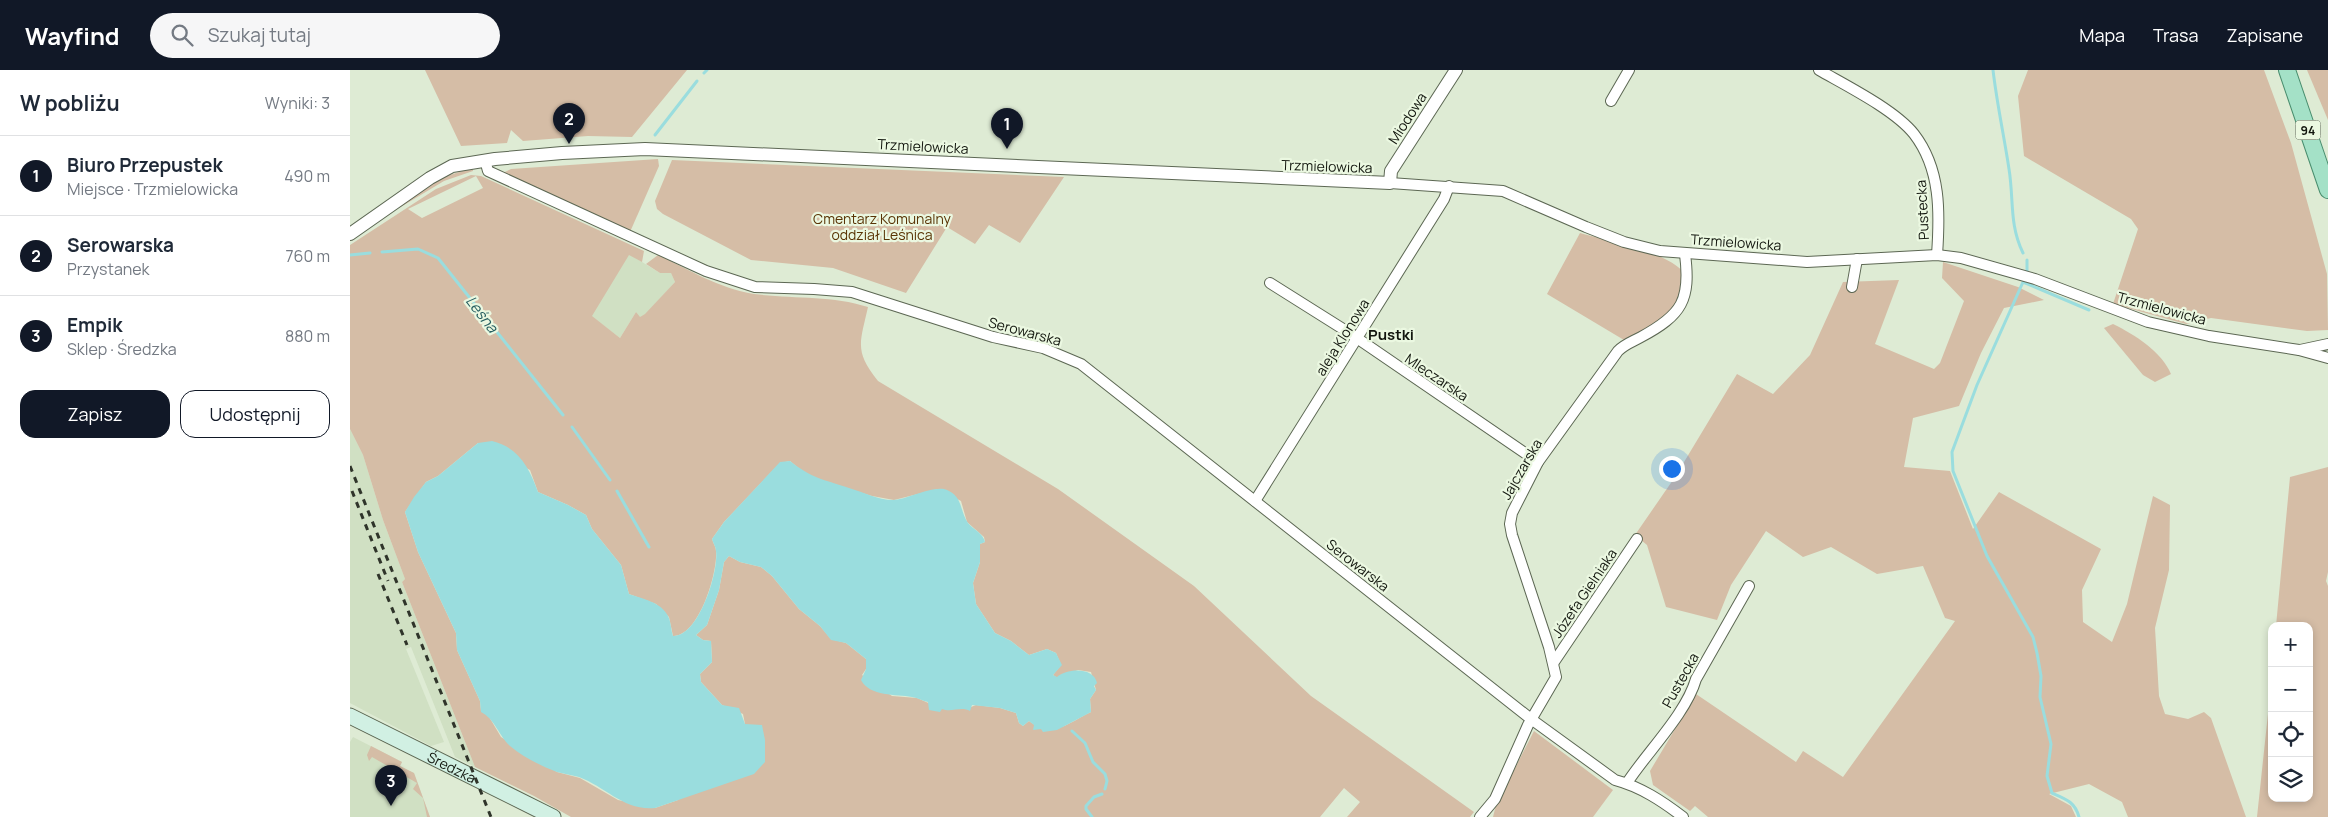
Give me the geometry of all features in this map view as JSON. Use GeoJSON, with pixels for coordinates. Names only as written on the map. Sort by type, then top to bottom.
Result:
{"type":"FeatureCollection","features":[{"type":"Feature","properties":{"kind":"main road","name":"94"},"geometry":{"type":"LineString","coordinates":[[2287,70],[2328,190]]}},
{"type":"Feature","properties":{"kind":"main road","name":"Średzka"},"geometry":{"type":"LineString","coordinates":[[350,716],[553,817]]}},
{"type":"Feature","properties":{"kind":"street","name":"Miodowa"},"geometry":{"type":"LineString","coordinates":[[1390,183],[1391,171],[1456,70]]}},
{"type":"Feature","properties":{"kind":"street"},"geometry":{"type":"LineString","coordinates":[[1611,100],[1629,70]]}},
{"type":"Feature","properties":{"kind":"street","name":"Pustecka"},"geometry":{"type":"LineString","coordinates":[[1820,70],[1834,74],[1893,115],[1917,139],[1932,168],[1937,188],[1937,255]]}},
{"type":"Feature","properties":{"kind":"street","name":"Trzmielowicka"},"geometry":{"type":"LineString","coordinates":[[350,234],[452,166],[485,160],[587,151],[645,149],[1449,186],[1503,191],[1624,242],[1660,251],[1807,262],[1937,255],[1961,258],[2035,279],[2148,322],[2218,338],[2299,350],[2328,358]]}},
{"type":"Feature","properties":{"kind":"street","name":"Serowarska"},"geometry":{"type":"LineString","coordinates":[[485,160],[488,171],[698,267],[743,285],[770,289],[814,289],[852,292],[993,337],[1043,348],[1081,364],[1531,719],[1615,780],[1628,783],[1655,796],[1683,817]]}},
{"type":"Feature","properties":{"kind":"street","name":"aleja Klonowa"},"geometry":{"type":"LineString","coordinates":[[1255,501],[1444,199],[1449,186]]}},
{"type":"Feature","properties":{"kind":"street","name":"Jajczarska"},"geometry":{"type":"LineString","coordinates":[[1480,817],[1495,799],[1531,719],[1556,677],[1554,662],[1512,535],[1510,524],[1512,514],[1538,462],[1618,351],[1626,343],[1662,324],[1673,316],[1680,306],[1687,290],[1684,254]]}},
{"type":"Feature","properties":{"kind":"street"},"geometry":{"type":"LineString","coordinates":[[1852,287],[1857,259]]}},
{"type":"Feature","properties":{"kind":"street","name":"Mleczarska"},"geometry":{"type":"LineString","coordinates":[[1270,283],[1357,338],[1538,462]]}},
{"type":"Feature","properties":{"kind":"street","name":"Trzmielowicka"},"geometry":{"type":"LineString","coordinates":[[2299,350],[2328,344]]}},
{"type":"Feature","properties":{"kind":"street","name":"Józefa Gielniaka"},"geometry":{"type":"LineString","coordinates":[[1554,662],[1638,540]]}},
{"type":"Feature","properties":{"kind":"street","name":"Pustecka"},"geometry":{"type":"LineString","coordinates":[[1628,783],[1669,727],[1693,688],[1696,679],[1749,586]]}},
{"type":"Feature","properties":{"kind":"shaded area"},"geometry":{"type":"Polygon","coordinates":[[[629,254],[660,273],[671,273],[675,282],[646,314],[639,318],[636,312],[620,338],[591,316],[629,254]]]}},
{"type":"Feature","properties":{"kind":"shaded area"},"geometry":{"type":"Polygon","coordinates":[[[350,429],[363,455],[383,520],[405,579],[402,582],[475,767],[455,757],[411,647],[406,649],[444,742],[431,746],[350,703],[350,429]]]}},
{"type":"Feature","properties":{"kind":"shaded area"},"geometry":{"type":"Polygon","coordinates":[[[353,737],[402,762],[400,766],[414,773],[430,817],[350,817],[350,742],[353,737]]]}},
{"type":"Feature","properties":{"kind":"green space"},"geometry":{"type":"Polygon","coordinates":[[[425,70],[687,70],[632,137],[588,136],[523,141],[511,130],[507,143],[461,146],[425,70]]]}},
{"type":"Feature","properties":{"kind":"green space"},"geometry":{"type":"Polygon","coordinates":[[[2028,70],[2264,70],[2291,143],[2327,274],[2328,330],[2307,331],[2211,318],[2186,324],[2113,304],[2138,229],[2131,219],[2024,156],[2018,96],[2028,70]]]}},
{"type":"Feature","properties":{"kind":"green space"},"geometry":{"type":"Polygon","coordinates":[[[2307,70],[2328,70],[2328,120],[2307,70]]]}},
{"type":"Feature","properties":{"kind":"green space"},"geometry":{"type":"Polygon","coordinates":[[[658,159],[659,166],[630,232],[503,173],[511,169],[658,159]]]}},
{"type":"Feature","properties":{"kind":"green space","name":"Cmentarz Komunalny oddział Leśnica"},"geometry":{"type":"Polygon","coordinates":[[[672,160],[1064,177],[1020,243],[989,225],[975,244],[947,227],[906,293],[833,268],[751,260],[663,214],[657,209],[655,201],[672,160]]]}},
{"type":"Feature","properties":{"kind":"green space"},"geometry":{"type":"Polygon","coordinates":[[[473,169],[473,171],[444,181],[399,208],[397,207],[442,178],[473,169]]]}},
{"type":"Feature","properties":{"kind":"green space"},"geometry":{"type":"Polygon","coordinates":[[[471,175],[481,176],[644,251],[642,262],[629,255],[592,316],[620,338],[636,312],[640,317],[645,314],[675,282],[671,273],[660,273],[646,264],[658,255],[704,278],[741,291],[768,296],[840,301],[868,307],[861,338],[862,354],[870,371],[878,381],[1058,489],[1194,586],[1311,696],[1474,812],[1470,817],[1347,817],[1360,802],[1344,788],[1320,817],[571,817],[534,796],[475,767],[402,582],[405,579],[383,520],[363,455],[350,429],[350,245],[436,189],[471,175]],[[476,176],[408,209],[422,218],[483,188],[476,176]],[[478,443],[438,476],[426,482],[405,512],[418,552],[456,633],[457,650],[480,701],[481,711],[488,715],[501,737],[557,772],[580,778],[618,800],[655,808],[678,800],[745,724],[743,714],[722,705],[701,682],[700,674],[712,662],[711,641],[703,640],[696,635],[707,625],[719,590],[724,562],[729,556],[740,562],[761,567],[772,576],[799,609],[820,626],[831,639],[846,643],[866,659],[866,669],[862,675],[892,696],[917,698],[942,709],[966,709],[976,705],[1000,708],[1016,713],[1019,723],[1023,726],[1029,721],[1046,729],[1053,729],[1068,724],[1091,712],[1090,699],[1096,690],[1091,672],[1078,670],[1057,678],[1053,675],[1061,665],[1056,653],[1047,649],[1029,655],[1011,641],[995,633],[976,604],[973,583],[980,562],[980,544],[985,542],[984,537],[967,522],[961,501],[938,489],[894,500],[872,496],[821,481],[802,471],[790,461],[780,463],[724,522],[712,539],[716,550],[716,561],[705,602],[691,626],[682,633],[673,636],[669,617],[656,604],[629,594],[621,565],[592,529],[586,515],[538,492],[530,470],[478,443]]]}},
{"type":"Feature","properties":{"kind":"green space"},"geometry":{"type":"Polygon","coordinates":[[[1580,233],[1651,253],[1676,266],[1684,273],[1680,297],[1669,311],[1655,323],[1624,340],[1547,294],[1580,233]]]}},
{"type":"Feature","properties":{"kind":"green space"},"geometry":{"type":"Polygon","coordinates":[[[1943,262],[2018,287],[2044,300],[2004,308],[1981,353],[1959,406],[1913,418],[1904,467],[1950,471],[1973,529],[1999,492],[2101,549],[2082,590],[2083,622],[2112,642],[2127,604],[2153,496],[2170,505],[2169,570],[2155,628],[2159,696],[2165,714],[2188,719],[2204,712],[2211,718],[2246,817],[2128,817],[2122,802],[2089,784],[2049,794],[2071,806],[2076,817],[1708,817],[1695,806],[1690,811],[1653,785],[1650,771],[1696,694],[1796,762],[1803,751],[1843,777],[1955,621],[1945,618],[1923,566],[1877,574],[1831,547],[1803,557],[1766,531],[1731,585],[1717,620],[1666,607],[1647,545],[1635,535],[1675,477],[1737,374],[1773,394],[1810,355],[1843,282],[1899,280],[1875,344],[1934,369],[1940,363],[1964,301],[1942,278],[1943,262]]]}},
{"type":"Feature","properties":{"kind":"green space"},"geometry":{"type":"Polygon","coordinates":[[[2113,324],[2146,344],[2161,358],[2171,374],[2155,382],[2143,375],[2104,328],[2113,324]]]}},
{"type":"Feature","properties":{"kind":"green space"},"geometry":{"type":"Polygon","coordinates":[[[2328,467],[2328,572],[2326,581],[2328,586],[2328,817],[2257,817],[2268,714],[2268,802],[2313,802],[2313,622],[2276,622],[2290,477],[2328,467]]]}},
{"type":"Feature","properties":{"kind":"green space"},"geometry":{"type":"Polygon","coordinates":[[[1534,731],[1613,790],[1593,817],[1493,817],[1496,805],[1534,731]]]}},
{"type":"Feature","properties":{"kind":"green space"},"geometry":{"type":"Polygon","coordinates":[[[371,746],[402,762],[400,766],[414,773],[430,817],[427,817],[423,798],[413,789],[417,783],[372,757],[369,761],[367,755],[371,746]]]}},
{"type":"Feature","properties":{"kind":"water"},"geometry":{"type":"Polygon","coordinates":[[[492,441],[516,453],[531,474],[538,492],[586,515],[592,529],[621,565],[629,594],[661,607],[669,618],[673,636],[682,633],[691,626],[699,615],[711,587],[716,560],[716,550],[712,539],[724,522],[780,462],[790,461],[818,478],[882,499],[899,499],[937,489],[949,491],[957,497],[965,519],[985,542],[980,544],[980,562],[973,583],[976,604],[995,633],[1011,641],[1029,655],[1047,649],[1056,653],[1062,665],[1053,675],[1057,677],[1073,671],[1091,674],[1097,683],[1094,686],[1096,690],[1090,699],[1091,712],[1057,730],[1043,732],[1041,729],[1033,730],[1034,725],[1029,721],[1023,726],[1019,723],[1016,713],[1000,708],[972,705],[970,711],[942,709],[940,712],[929,710],[928,702],[916,698],[877,692],[865,685],[861,680],[866,669],[866,659],[846,643],[831,640],[820,626],[799,609],[772,576],[761,567],[740,562],[729,556],[724,562],[719,590],[707,625],[696,635],[703,640],[711,641],[712,662],[700,674],[701,682],[722,705],[739,708],[745,724],[762,725],[765,740],[765,762],[754,774],[655,808],[634,806],[589,781],[545,767],[510,746],[490,719],[481,712],[480,701],[457,650],[456,633],[418,552],[405,512],[426,482],[438,476],[478,443],[492,441]]]}},
{"type":"Feature","properties":{"kind":"waterway"},"geometry":{"type":"LineString","coordinates":[[704,73],[707,70]]}},
{"type":"Feature","properties":{"kind":"waterway"},"geometry":{"type":"LineString","coordinates":[[1993,70],[2009,169],[2014,222],[2023,253]]}},
{"type":"Feature","properties":{"kind":"waterway"},"geometry":{"type":"LineString","coordinates":[[655,135],[697,81]]}},
{"type":"Feature","properties":{"kind":"waterway","name":"Leśna"},"geometry":{"type":"LineString","coordinates":[[382,252],[418,249],[438,258],[563,415]]}},
{"type":"Feature","properties":{"kind":"waterway","name":"Leśna"},"geometry":{"type":"LineString","coordinates":[[350,255],[370,253]]}},
{"type":"Feature","properties":{"kind":"waterway"},"geometry":{"type":"LineString","coordinates":[[2027,260],[2027,271]]}},
{"type":"Feature","properties":{"kind":"waterway"},"geometry":{"type":"LineString","coordinates":[[2079,817],[2072,804],[2052,793],[2047,776],[2051,744],[2040,697],[2041,676],[2033,637],[1987,556],[1953,471],[1952,452],[1977,385],[2023,282],[2089,310]]}},
{"type":"Feature","properties":{"kind":"waterway","name":"Leśna"},"geometry":{"type":"LineString","coordinates":[[572,427],[610,480]]}},
{"type":"Feature","properties":{"kind":"waterway","name":"Leśna"},"geometry":{"type":"LineString","coordinates":[[617,491],[649,547]]}},
{"type":"Feature","properties":{"kind":"waterway","name":"Leśna"},"geometry":{"type":"LineString","coordinates":[[1072,731],[1085,743],[1093,762],[1105,774],[1107,781],[1105,789]]}},
{"type":"Feature","properties":{"kind":"waterway","name":"Leśna"},"geometry":{"type":"LineString","coordinates":[[1092,817],[1086,806],[1094,797],[1102,794]]}},
{"type":"Feature","properties":{"kind":"railway"},"geometry":{"type":"LineString","coordinates":[[350,466],[491,817]]}},
{"type":"Feature","properties":{"kind":"railway"},"geometry":{"type":"LineString","coordinates":[[352,491],[388,581]]}},
{"type":"Feature","properties":{"kind":"railway"},"geometry":{"type":"LineString","coordinates":[[378,574],[407,645]]}},
{"type":"Feature","properties":{"kind":"place","name":"Serowarska"},"geometry":{"type":"Point","coordinates":[569,144]}},
{"type":"Feature","properties":{"kind":"place","name":"Biuro Przepustek"},"geometry":{"type":"Point","coordinates":[1007,149]}},
{"type":"Feature","properties":{"kind":"place","name":"Empik"},"geometry":{"type":"Point","coordinates":[391,806]}},
{"type":"Feature","properties":{"kind":"district","name":"Pustki"},"geometry":{"type":"Point","coordinates":[1391,334]}}]}
